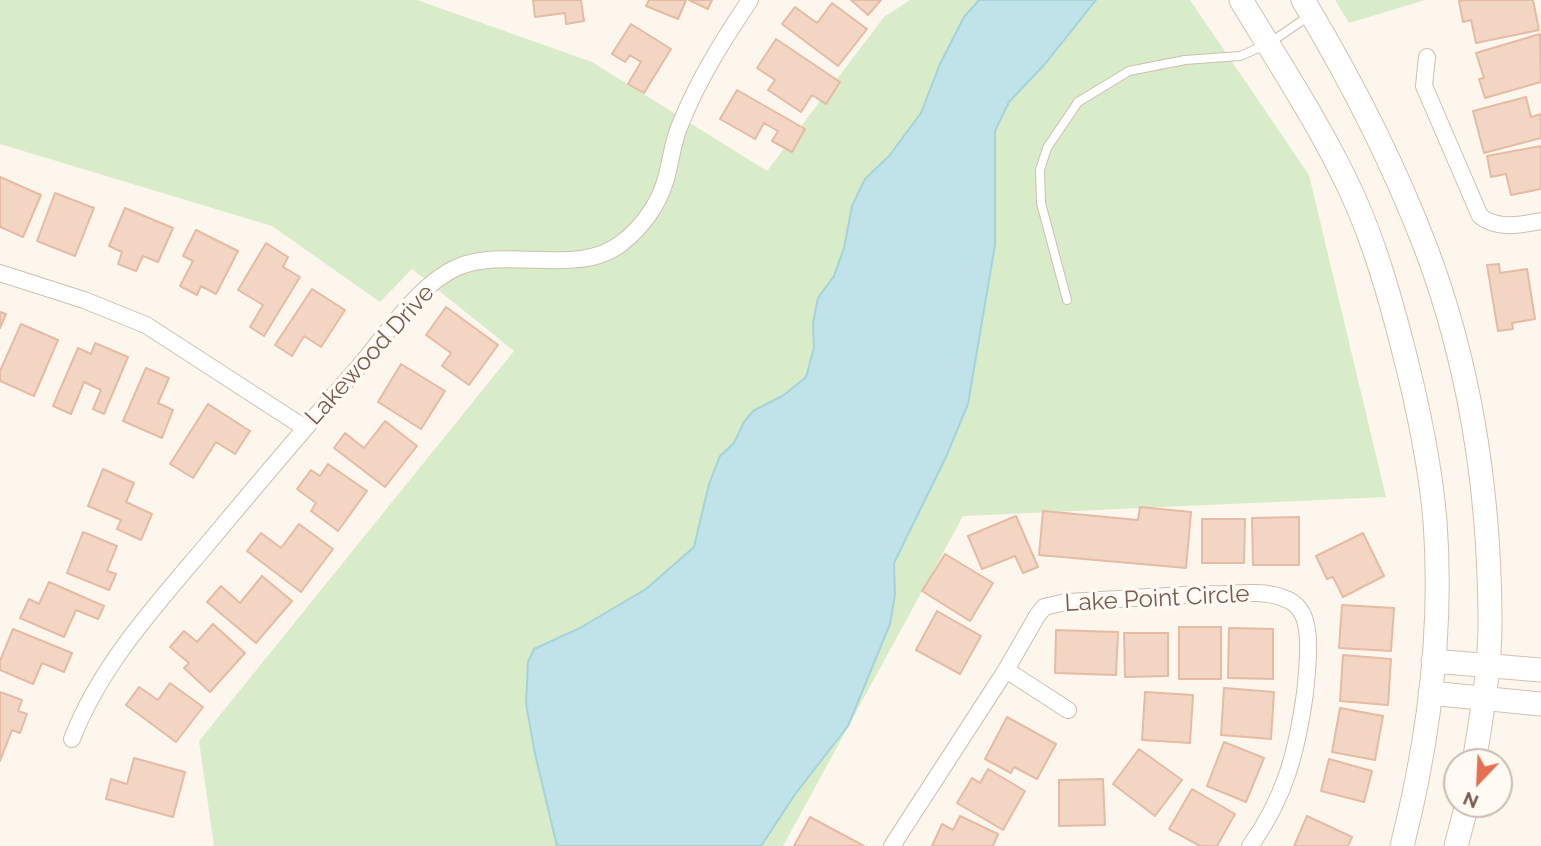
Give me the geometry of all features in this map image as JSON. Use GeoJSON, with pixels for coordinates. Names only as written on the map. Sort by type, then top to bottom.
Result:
{"type":"FeatureCollection","features":[{"type":"Feature","properties":{"kind":"main road"},"geometry":{"type":"LineString","coordinates":[[1241,0],[1323,138],[1353,197],[1390,297],[1418,406],[1434,520],[1436,578],[1433,661],[1427,724],[1416,789],[1402,846]]}},
{"type":"Feature","properties":{"kind":"main road"},"geometry":{"type":"LineString","coordinates":[[1307,7],[1364,108],[1427,252],[1449,321],[1475,429],[1485,518],[1490,617],[1476,748]]}},
{"type":"Feature","properties":{"kind":"main road"},"geometry":{"type":"LineString","coordinates":[[1433,661],[1541,670]]}},
{"type":"Feature","properties":{"kind":"main road"},"geometry":{"type":"LineString","coordinates":[[1430,693],[1541,704]]}},
{"type":"Feature","properties":{"kind":"main road"},"geometry":{"type":"LineString","coordinates":[[1455,846],[1463,818]]}},
{"type":"Feature","properties":{"kind":"street","name":"Lakewood Drive"},"geometry":{"type":"LineString","coordinates":[[72,739],[93,693],[140,626],[405,311],[440,278],[457,267],[493,259],[564,260],[598,256],[623,243],[658,201],[666,182],[674,140],[695,92],[710,62],[750,0]]}},
{"type":"Feature","properties":{"kind":"street"},"geometry":{"type":"LineString","coordinates":[[1427,57],[1424,86],[1477,211],[1488,222],[1495,224],[1522,225],[1541,221]]}},
{"type":"Feature","properties":{"kind":"street"},"geometry":{"type":"LineString","coordinates":[[0,273],[84,300],[146,325],[305,428]]}},
{"type":"Feature","properties":{"kind":"street","name":"Lake Point Circle"},"geometry":{"type":"LineString","coordinates":[[892,846],[1044,607],[1055,603],[1238,593],[1281,597],[1295,604],[1303,612],[1308,653],[1299,740],[1291,768],[1277,800],[1250,846]]}},
{"type":"Feature","properties":{"kind":"street"},"geometry":{"type":"LineString","coordinates":[[1006,670],[1068,710]]}},
{"type":"Feature","properties":{"kind":"lane"},"geometry":{"type":"LineString","coordinates":[[1066,300],[1041,203],[1040,170],[1047,148],[1078,102],[1129,71],[1185,60],[1240,56],[1268,44],[1307,7]]}},
{"type":"Feature","properties":{"kind":"green space"},"geometry":{"type":"Polygon","coordinates":[[[0,0],[417,0],[592,62],[767,171],[884,17],[910,0],[1190,0],[1309,175],[1386,497],[963,516],[783,846],[214,846],[199,741],[514,351],[412,269],[380,302],[272,226],[0,144],[0,0]]]}},
{"type":"Feature","properties":{"kind":"green space"},"geometry":{"type":"Polygon","coordinates":[[[1335,0],[1425,0],[1349,23],[1335,0]]]}},
{"type":"Feature","properties":{"kind":"water"},"geometry":{"type":"Polygon","coordinates":[[[979,0],[1096,0],[1045,64],[1009,102],[995,131],[995,245],[968,404],[946,457],[894,563],[895,595],[890,624],[848,726],[796,793],[761,846],[557,846],[526,703],[528,662],[534,649],[580,628],[646,589],[694,547],[709,484],[720,456],[734,443],[744,422],[753,411],[784,395],[806,377],[814,348],[813,323],[818,298],[834,276],[844,248],[852,206],[865,179],[889,156],[921,113],[940,64],[964,17],[979,0]]]}},
{"type":"Feature","properties":{"kind":"building"},"geometry":{"type":"Polygon","coordinates":[[[533,0],[581,0],[584,21],[566,24],[565,13],[535,17],[533,0]]]}},
{"type":"Feature","properties":{"kind":"building"},"geometry":{"type":"Polygon","coordinates":[[[649,0],[686,0],[678,19],[646,6],[649,0]]]}},
{"type":"Feature","properties":{"kind":"building"},"geometry":{"type":"Polygon","coordinates":[[[689,0],[712,0],[708,9],[689,0]]]}},
{"type":"Feature","properties":{"kind":"building"},"geometry":{"type":"Polygon","coordinates":[[[851,0],[881,0],[868,15],[851,0]]]}},
{"type":"Feature","properties":{"kind":"building"},"geometry":{"type":"Polygon","coordinates":[[[1533,0],[1539,30],[1476,43],[1471,20],[1463,22],[1459,1],[1533,0]]]}},
{"type":"Feature","properties":{"kind":"building"},"geometry":{"type":"Polygon","coordinates":[[[832,3],[867,29],[838,66],[782,24],[795,7],[817,23],[832,3]]]}},
{"type":"Feature","properties":{"kind":"building"},"geometry":{"type":"Polygon","coordinates":[[[631,24],[671,49],[644,93],[628,84],[641,62],[630,55],[625,62],[612,54],[631,24]]]}},
{"type":"Feature","properties":{"kind":"building"},"geometry":{"type":"Polygon","coordinates":[[[1540,34],[1541,82],[1485,98],[1479,79],[1484,78],[1476,53],[1540,34]]]}},
{"type":"Feature","properties":{"kind":"building"},"geometry":{"type":"Polygon","coordinates":[[[776,39],[840,82],[826,104],[812,95],[801,112],[768,90],[775,80],[757,68],[776,39]]]}},
{"type":"Feature","properties":{"kind":"building"},"geometry":{"type":"Polygon","coordinates":[[[737,90],[805,129],[792,152],[772,141],[778,131],[764,123],[755,139],[720,119],[737,90]]]}},
{"type":"Feature","properties":{"kind":"building"},"geometry":{"type":"Polygon","coordinates":[[[1526,97],[1531,117],[1541,114],[1541,138],[1484,153],[1473,111],[1526,97]]]}},
{"type":"Feature","properties":{"kind":"building"},"geometry":{"type":"Polygon","coordinates":[[[1541,146],[1541,189],[1511,195],[1506,174],[1491,177],[1487,156],[1541,146]]]}},
{"type":"Feature","properties":{"kind":"building"},"geometry":{"type":"Polygon","coordinates":[[[0,177],[41,195],[23,237],[0,227],[0,177]]]}},
{"type":"Feature","properties":{"kind":"building"},"geometry":{"type":"Polygon","coordinates":[[[55,193],[94,208],[75,256],[37,241],[55,193]]]}},
{"type":"Feature","properties":{"kind":"building"},"geometry":{"type":"Polygon","coordinates":[[[125,208],[173,228],[158,262],[143,256],[136,271],[118,264],[122,252],[109,246],[125,208]]]}},
{"type":"Feature","properties":{"kind":"building"},"geometry":{"type":"Polygon","coordinates":[[[196,230],[238,251],[216,294],[201,286],[197,295],[180,286],[193,261],[183,256],[196,230]]]}},
{"type":"Feature","properties":{"kind":"building"},"geometry":{"type":"Polygon","coordinates":[[[266,243],[288,257],[283,267],[300,277],[264,336],[250,327],[263,305],[238,290],[266,243]]]}},
{"type":"Feature","properties":{"kind":"building"},"geometry":{"type":"Polygon","coordinates":[[[1499,264],[1500,273],[1527,269],[1535,319],[1512,323],[1513,329],[1498,331],[1487,265],[1499,264]]]}},
{"type":"Feature","properties":{"kind":"building"},"geometry":{"type":"Polygon","coordinates":[[[312,289],[345,310],[321,347],[304,336],[292,356],[275,345],[312,289]]]}},
{"type":"Feature","properties":{"kind":"building"},"geometry":{"type":"Polygon","coordinates":[[[446,307],[498,345],[469,385],[442,366],[451,353],[426,335],[446,307]]]}},
{"type":"Feature","properties":{"kind":"building"},"geometry":{"type":"Polygon","coordinates":[[[0,312],[6,314],[0,328],[0,312]]]}},
{"type":"Feature","properties":{"kind":"building"},"geometry":{"type":"Polygon","coordinates":[[[21,324],[58,340],[34,396],[0,381],[0,371],[21,324]]]}},
{"type":"Feature","properties":{"kind":"building"},"geometry":{"type":"Polygon","coordinates":[[[95,343],[128,357],[104,414],[93,409],[101,390],[84,382],[71,414],[53,406],[78,348],[91,354],[95,343]]]}},
{"type":"Feature","properties":{"kind":"building"},"geometry":{"type":"Polygon","coordinates":[[[401,364],[445,391],[421,429],[378,402],[401,364]]]}},
{"type":"Feature","properties":{"kind":"building"},"geometry":{"type":"Polygon","coordinates":[[[146,368],[169,378],[158,403],[173,410],[162,438],[123,421],[146,368]]]}},
{"type":"Feature","properties":{"kind":"building"},"geometry":{"type":"Polygon","coordinates":[[[208,404],[250,431],[235,454],[216,442],[193,478],[170,464],[208,404]]]}},
{"type":"Feature","properties":{"kind":"building"},"geometry":{"type":"Polygon","coordinates":[[[385,421],[417,446],[385,487],[334,448],[345,433],[364,448],[385,421]]]}},
{"type":"Feature","properties":{"kind":"building"},"geometry":{"type":"Polygon","coordinates":[[[328,464],[367,491],[338,531],[311,511],[316,503],[297,489],[311,470],[320,476],[328,464]]]}},
{"type":"Feature","properties":{"kind":"building"},"geometry":{"type":"Polygon","coordinates":[[[103,469],[134,483],[126,502],[152,514],[141,540],[117,529],[121,520],[88,506],[103,469]]]}},
{"type":"Feature","properties":{"kind":"building"},"geometry":{"type":"Polygon","coordinates":[[[1140,507],[1191,512],[1186,568],[1039,555],[1043,511],[1138,520],[1140,507]]]}},
{"type":"Feature","properties":{"kind":"building"},"geometry":{"type":"Polygon","coordinates":[[[1016,516],[1038,567],[1023,573],[1015,556],[982,569],[968,536],[1016,516]]]}},
{"type":"Feature","properties":{"kind":"building"},"geometry":{"type":"Polygon","coordinates":[[[1299,517],[1299,565],[1253,565],[1252,518],[1299,517]]]}},
{"type":"Feature","properties":{"kind":"building"},"geometry":{"type":"Polygon","coordinates":[[[1202,519],[1245,519],[1244,563],[1202,563],[1202,519]]]}},
{"type":"Feature","properties":{"kind":"building"},"geometry":{"type":"Polygon","coordinates":[[[299,524],[333,549],[301,592],[247,551],[261,533],[281,548],[299,524]]]}},
{"type":"Feature","properties":{"kind":"building"},"geometry":{"type":"Polygon","coordinates":[[[83,532],[117,546],[107,571],[116,574],[109,590],[67,573],[83,532]]]}},
{"type":"Feature","properties":{"kind":"building"},"geometry":{"type":"Polygon","coordinates":[[[1363,533],[1384,576],[1343,597],[1333,577],[1327,579],[1316,556],[1363,533]]]}},
{"type":"Feature","properties":{"kind":"building"},"geometry":{"type":"Polygon","coordinates":[[[945,554],[993,583],[970,621],[922,591],[945,554]]]}},
{"type":"Feature","properties":{"kind":"building"},"geometry":{"type":"Polygon","coordinates":[[[262,576],[292,601],[256,643],[207,602],[221,586],[240,603],[262,576]]]}},
{"type":"Feature","properties":{"kind":"building"},"geometry":{"type":"Polygon","coordinates":[[[49,582],[104,606],[98,619],[76,610],[64,637],[20,618],[29,599],[39,604],[49,582]]]}},
{"type":"Feature","properties":{"kind":"building"},"geometry":{"type":"Polygon","coordinates":[[[1342,605],[1394,608],[1391,651],[1339,648],[1342,605]]]}},
{"type":"Feature","properties":{"kind":"building"},"geometry":{"type":"Polygon","coordinates":[[[937,611],[981,636],[960,674],[916,650],[937,611]]]}},
{"type":"Feature","properties":{"kind":"building"},"geometry":{"type":"Polygon","coordinates":[[[213,624],[245,653],[210,692],[184,668],[189,663],[170,647],[184,631],[197,642],[213,624]]]}},
{"type":"Feature","properties":{"kind":"building"},"geometry":{"type":"Polygon","coordinates":[[[1179,627],[1221,627],[1221,679],[1179,679],[1179,627]]]}},
{"type":"Feature","properties":{"kind":"building"},"geometry":{"type":"Polygon","coordinates":[[[1229,628],[1273,629],[1273,679],[1228,678],[1229,628]]]}},
{"type":"Feature","properties":{"kind":"building"},"geometry":{"type":"Polygon","coordinates":[[[13,629],[72,653],[64,672],[42,663],[33,684],[0,670],[0,661],[13,629]]]}},
{"type":"Feature","properties":{"kind":"building"},"geometry":{"type":"Polygon","coordinates":[[[1056,630],[1118,632],[1116,675],[1055,673],[1056,630]]]}},
{"type":"Feature","properties":{"kind":"building"},"geometry":{"type":"Polygon","coordinates":[[[1124,633],[1168,633],[1168,676],[1125,677],[1124,633]]]}},
{"type":"Feature","properties":{"kind":"building"},"geometry":{"type":"Polygon","coordinates":[[[1343,655],[1391,659],[1388,705],[1340,701],[1343,655]]]}},
{"type":"Feature","properties":{"kind":"building"},"geometry":{"type":"Polygon","coordinates":[[[170,683],[203,707],[176,742],[126,705],[139,687],[158,700],[170,683]]]}},
{"type":"Feature","properties":{"kind":"building"},"geometry":{"type":"Polygon","coordinates":[[[1224,688],[1274,692],[1271,739],[1221,735],[1224,688]]]}},
{"type":"Feature","properties":{"kind":"building"},"geometry":{"type":"Polygon","coordinates":[[[0,692],[22,700],[18,711],[27,714],[20,733],[12,730],[0,761],[0,692]]]}},
{"type":"Feature","properties":{"kind":"building"},"geometry":{"type":"Polygon","coordinates":[[[1145,692],[1193,695],[1190,743],[1142,740],[1145,692]]]}},
{"type":"Feature","properties":{"kind":"building"},"geometry":{"type":"Polygon","coordinates":[[[1340,708],[1383,716],[1375,760],[1332,752],[1340,708]]]}},
{"type":"Feature","properties":{"kind":"building"},"geometry":{"type":"Polygon","coordinates":[[[1007,717],[1056,744],[1037,779],[1014,767],[1011,773],[985,759],[1007,717]]]}},
{"type":"Feature","properties":{"kind":"building"},"geometry":{"type":"Polygon","coordinates":[[[1224,742],[1264,758],[1246,802],[1207,786],[1224,742]]]}},
{"type":"Feature","properties":{"kind":"building"},"geometry":{"type":"Polygon","coordinates":[[[1139,749],[1182,780],[1155,816],[1113,784],[1139,749]]]}},
{"type":"Feature","properties":{"kind":"building"},"geometry":{"type":"Polygon","coordinates":[[[134,758],[185,772],[173,817],[106,799],[111,779],[127,784],[134,758]]]}},
{"type":"Feature","properties":{"kind":"building"},"geometry":{"type":"Polygon","coordinates":[[[1329,759],[1372,771],[1364,802],[1321,791],[1329,759]]]}},
{"type":"Feature","properties":{"kind":"building"},"geometry":{"type":"Polygon","coordinates":[[[988,769],[1025,791],[1003,830],[957,803],[972,778],[980,783],[988,769]]]}},
{"type":"Feature","properties":{"kind":"building"},"geometry":{"type":"Polygon","coordinates":[[[1103,779],[1105,825],[1059,826],[1059,780],[1103,779]]]}},
{"type":"Feature","properties":{"kind":"building"},"geometry":{"type":"Polygon","coordinates":[[[1192,789],[1235,814],[1217,846],[1200,846],[1169,829],[1192,789]]]}},
{"type":"Feature","properties":{"kind":"building"},"geometry":{"type":"Polygon","coordinates":[[[960,816],[998,834],[993,846],[932,846],[942,824],[953,830],[960,816]]]}},
{"type":"Feature","properties":{"kind":"building"},"geometry":{"type":"Polygon","coordinates":[[[1307,816],[1352,837],[1348,846],[1294,846],[1307,816]]]}},
{"type":"Feature","properties":{"kind":"building"},"geometry":{"type":"Polygon","coordinates":[[[810,817],[864,846],[794,846],[810,817]]]}}]}
